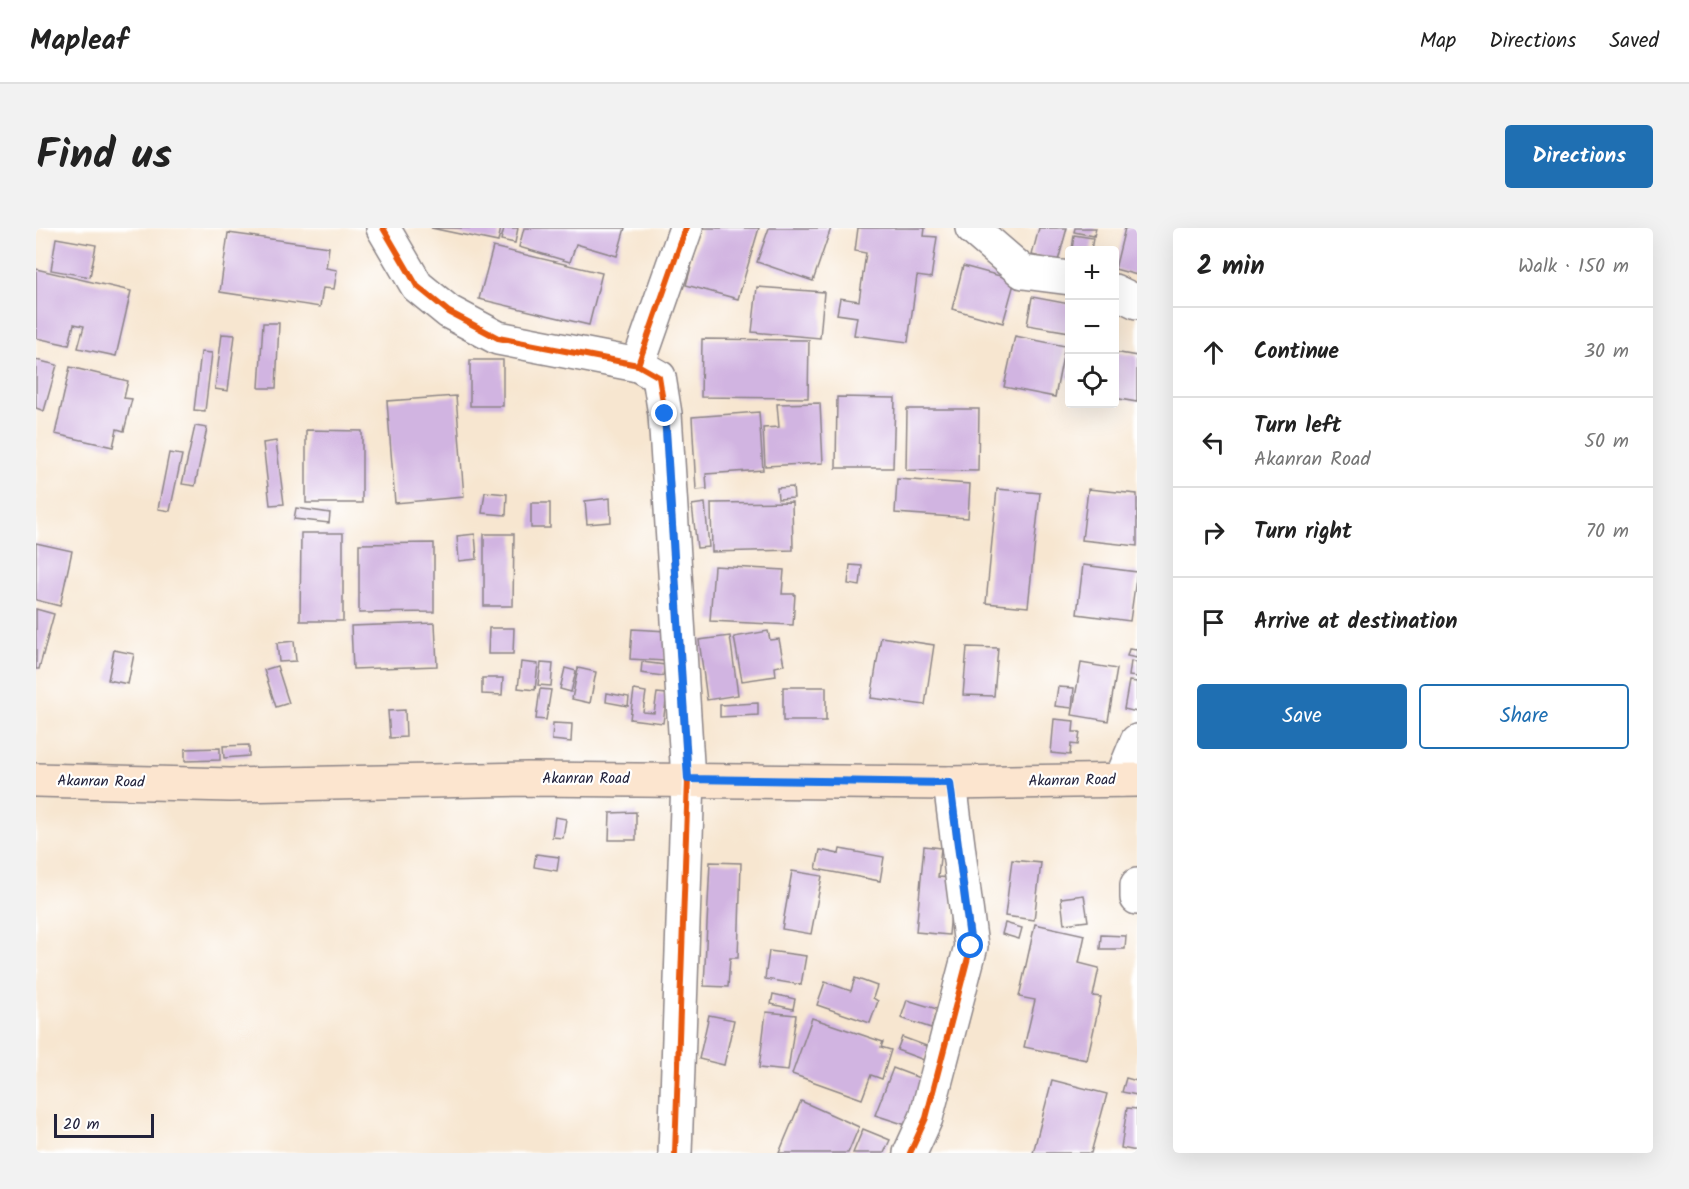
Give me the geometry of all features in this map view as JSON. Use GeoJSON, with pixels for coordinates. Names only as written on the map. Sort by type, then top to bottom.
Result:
{"type":"FeatureCollection","features":[{"type":"Feature","properties":{"kind":"main road","name":"Akanran Road"},"geometry":{"type":"LineString","coordinates":[[36,780],[230,785],[528,778],[950,783],[1129,780]]}},
{"type":"Feature","properties":{"kind":"street"},"geometry":{"type":"LineString","coordinates":[[383,228],[417,286],[449,312],[498,338],[638,365],[658,377],[665,414],[688,779],[675,1153]]}},
{"type":"Feature","properties":{"kind":"street"},"geometry":{"type":"LineString","coordinates":[[638,365],[686,228]]}},
{"type":"Feature","properties":{"kind":"street"},"geometry":{"type":"LineString","coordinates":[[972,228],[1023,272],[1065,277]]}},
{"type":"Feature","properties":{"kind":"street"},"geometry":{"type":"LineString","coordinates":[[1119,293],[1137,302]]}},
{"type":"Feature","properties":{"kind":"street"},"geometry":{"type":"LineString","coordinates":[[1129,780],[1137,741]]}},
{"type":"Feature","properties":{"kind":"street"},"geometry":{"type":"LineString","coordinates":[[910,1153],[926,1118],[971,946],[950,783]]}},
{"type":"Feature","properties":{"kind":"street"},"geometry":{"type":"LineString","coordinates":[[1137,885],[1137,898]]}},
{"type":"Feature","properties":{"kind":"building"},"geometry":{"type":"Polygon","coordinates":[[[431,228],[501,228],[498,242],[431,228]]]}},
{"type":"Feature","properties":{"kind":"building"},"geometry":{"type":"Polygon","coordinates":[[[504,228],[518,228],[515,243],[501,240],[504,228]]]}},
{"type":"Feature","properties":{"kind":"building"},"geometry":{"type":"Polygon","coordinates":[[[524,228],[625,228],[617,256],[576,244],[570,262],[519,247],[524,228]]]}},
{"type":"Feature","properties":{"kind":"building"},"geometry":{"type":"Polygon","coordinates":[[[702,228],[759,228],[738,299],[686,285],[702,228]]]}},
{"type":"Feature","properties":{"kind":"building"},"geometry":{"type":"Polygon","coordinates":[[[769,228],[831,228],[813,281],[757,262],[769,228]]]}},
{"type":"Feature","properties":{"kind":"building"},"geometry":{"type":"Polygon","coordinates":[[[858,228],[925,228],[924,236],[937,237],[931,278],[917,276],[908,342],[854,335],[857,317],[837,314],[840,298],[859,301],[866,253],[855,251],[858,228]]]}},
{"type":"Feature","properties":{"kind":"building"},"geometry":{"type":"Polygon","coordinates":[[[1039,228],[1067,228],[1058,261],[1032,255],[1039,228]]]}},
{"type":"Feature","properties":{"kind":"building"},"geometry":{"type":"Polygon","coordinates":[[[1075,228],[1096,228],[1094,236],[1074,232],[1075,228]]]}},
{"type":"Feature","properties":{"kind":"building"},"geometry":{"type":"Polygon","coordinates":[[[1125,228],[1137,228],[1137,275],[1119,270],[1119,253],[1125,228]]]}},
{"type":"Feature","properties":{"kind":"building"},"geometry":{"type":"Polygon","coordinates":[[[228,233],[329,247],[326,268],[337,270],[334,289],[323,288],[320,307],[220,292],[228,233]]]}},
{"type":"Feature","properties":{"kind":"building"},"geometry":{"type":"Polygon","coordinates":[[[1074,235],[1093,238],[1092,246],[1073,246],[1074,235]]]}},
{"type":"Feature","properties":{"kind":"building"},"geometry":{"type":"Polygon","coordinates":[[[56,238],[96,245],[90,277],[51,270],[56,238]]]}},
{"type":"Feature","properties":{"kind":"building"},"geometry":{"type":"Polygon","coordinates":[[[493,247],[602,273],[589,325],[479,299],[493,247]]]}},
{"type":"Feature","properties":{"kind":"building"},"geometry":{"type":"Polygon","coordinates":[[[963,266],[1015,280],[1003,323],[952,309],[963,266]]]}},
{"type":"Feature","properties":{"kind":"building"},"geometry":{"type":"Polygon","coordinates":[[[36,269],[131,291],[116,356],[78,348],[84,326],[74,324],[69,345],[36,338],[36,269]]]}},
{"type":"Feature","properties":{"kind":"building"},"geometry":{"type":"Polygon","coordinates":[[[757,287],[824,292],[820,338],[752,332],[757,287]]]}},
{"type":"Feature","properties":{"kind":"building"},"geometry":{"type":"Polygon","coordinates":[[[1032,297],[1065,303],[1065,331],[1027,325],[1032,297]]]}},
{"type":"Feature","properties":{"kind":"building"},"geometry":{"type":"Polygon","coordinates":[[[263,323],[279,323],[276,388],[259,388],[263,323]]]}},
{"type":"Feature","properties":{"kind":"building"},"geometry":{"type":"Polygon","coordinates":[[[222,334],[235,335],[228,391],[215,389],[222,334]]]}},
{"type":"Feature","properties":{"kind":"building"},"geometry":{"type":"Polygon","coordinates":[[[1015,336],[1065,346],[1055,397],[1004,387],[1015,336]]]}},
{"type":"Feature","properties":{"kind":"building"},"geometry":{"type":"Polygon","coordinates":[[[702,339],[809,340],[808,398],[701,397],[702,339]]]}},
{"type":"Feature","properties":{"kind":"building"},"geometry":{"type":"Polygon","coordinates":[[[201,352],[212,353],[205,411],[194,410],[201,352]]]}},
{"type":"Feature","properties":{"kind":"building"},"geometry":{"type":"Polygon","coordinates":[[[1119,353],[1137,356],[1137,402],[1119,399],[1119,353]]]}},
{"type":"Feature","properties":{"kind":"building"},"geometry":{"type":"Polygon","coordinates":[[[36,360],[57,365],[44,411],[36,408],[36,360]]]}},
{"type":"Feature","properties":{"kind":"building"},"geometry":{"type":"Polygon","coordinates":[[[470,360],[503,360],[503,406],[470,406],[470,360]]]}},
{"type":"Feature","properties":{"kind":"building"},"geometry":{"type":"Polygon","coordinates":[[[70,367],[128,381],[124,398],[132,399],[124,431],[117,429],[113,447],[55,434],[70,367]]]}},
{"type":"Feature","properties":{"kind":"building"},"geometry":{"type":"Polygon","coordinates":[[[456,396],[464,497],[395,503],[387,401],[456,396]]]}},
{"type":"Feature","properties":{"kind":"building"},"geometry":{"type":"Polygon","coordinates":[[[837,397],[895,398],[893,468],[836,468],[837,397]]]}},
{"type":"Feature","properties":{"kind":"building"},"geometry":{"type":"Polygon","coordinates":[[[820,403],[823,463],[765,466],[763,428],[779,427],[777,404],[820,403]]]}},
{"type":"Feature","properties":{"kind":"building"},"geometry":{"type":"Polygon","coordinates":[[[907,409],[979,409],[978,471],[906,470],[907,409]]]}},
{"type":"Feature","properties":{"kind":"building"},"geometry":{"type":"Polygon","coordinates":[[[759,412],[763,470],[706,474],[707,489],[696,490],[692,417],[759,412]]]}},
{"type":"Feature","properties":{"kind":"building"},"geometry":{"type":"Polygon","coordinates":[[[195,426],[207,428],[195,486],[182,484],[195,426]]]}},
{"type":"Feature","properties":{"kind":"building"},"geometry":{"type":"Polygon","coordinates":[[[306,430],[362,431],[362,503],[306,503],[306,430]]]}},
{"type":"Feature","properties":{"kind":"building"},"geometry":{"type":"Polygon","coordinates":[[[276,441],[284,504],[270,505],[263,443],[276,441]]]}},
{"type":"Feature","properties":{"kind":"building"},"geometry":{"type":"Polygon","coordinates":[[[169,453],[182,455],[170,511],[158,509],[169,453]]]}},
{"type":"Feature","properties":{"kind":"building"},"geometry":{"type":"Polygon","coordinates":[[[897,479],[970,484],[968,518],[895,513],[897,479]]]}},
{"type":"Feature","properties":{"kind":"building"},"geometry":{"type":"Polygon","coordinates":[[[793,487],[794,498],[778,499],[777,488],[793,487]]]}},
{"type":"Feature","properties":{"kind":"building"},"geometry":{"type":"Polygon","coordinates":[[[997,489],[1040,493],[1028,607],[986,603],[997,489]]]}},
{"type":"Feature","properties":{"kind":"building"},"geometry":{"type":"Polygon","coordinates":[[[1088,489],[1137,494],[1137,546],[1082,540],[1088,489]]]}},
{"type":"Feature","properties":{"kind":"building"},"geometry":{"type":"Polygon","coordinates":[[[485,492],[507,494],[506,515],[482,513],[485,492]]]}},
{"type":"Feature","properties":{"kind":"building"},"geometry":{"type":"Polygon","coordinates":[[[610,498],[611,522],[587,524],[585,501],[610,498]]]}},
{"type":"Feature","properties":{"kind":"building"},"geometry":{"type":"Polygon","coordinates":[[[792,502],[793,550],[712,552],[711,503],[792,502]]]}},
{"type":"Feature","properties":{"kind":"building"},"geometry":{"type":"Polygon","coordinates":[[[531,503],[550,503],[550,528],[531,528],[531,503]]]}},
{"type":"Feature","properties":{"kind":"building"},"geometry":{"type":"Polygon","coordinates":[[[705,503],[709,547],[697,548],[692,505],[705,503]]]}},
{"type":"Feature","properties":{"kind":"building"},"geometry":{"type":"Polygon","coordinates":[[[296,508],[330,513],[329,523],[294,519],[296,508]]]}},
{"type":"Feature","properties":{"kind":"building"},"geometry":{"type":"Polygon","coordinates":[[[301,533],[343,533],[343,621],[300,621],[301,533]]]}},
{"type":"Feature","properties":{"kind":"building"},"geometry":{"type":"Polygon","coordinates":[[[475,534],[477,559],[459,561],[457,536],[475,534]]]}},
{"type":"Feature","properties":{"kind":"building"},"geometry":{"type":"Polygon","coordinates":[[[484,534],[514,534],[513,606],[484,606],[484,534]]]}},
{"type":"Feature","properties":{"kind":"building"},"geometry":{"type":"Polygon","coordinates":[[[36,543],[72,551],[60,606],[36,600],[36,543]]]}},
{"type":"Feature","properties":{"kind":"building"},"geometry":{"type":"Polygon","coordinates":[[[434,543],[434,612],[359,613],[359,544],[434,543]]]}},
{"type":"Feature","properties":{"kind":"building"},"geometry":{"type":"Polygon","coordinates":[[[850,565],[862,566],[860,586],[848,584],[850,565]]]}},
{"type":"Feature","properties":{"kind":"building"},"geometry":{"type":"Polygon","coordinates":[[[1083,565],[1137,572],[1130,621],[1077,614],[1083,565]]]}},
{"type":"Feature","properties":{"kind":"building"},"geometry":{"type":"Polygon","coordinates":[[[714,566],[784,570],[782,594],[795,594],[793,625],[710,621],[714,566]]]}},
{"type":"Feature","properties":{"kind":"building"},"geometry":{"type":"Polygon","coordinates":[[[36,609],[54,614],[39,669],[36,669],[36,609]]]}},
{"type":"Feature","properties":{"kind":"building"},"geometry":{"type":"Polygon","coordinates":[[[435,623],[437,666],[353,669],[351,626],[435,623]]]}},
{"type":"Feature","properties":{"kind":"building"},"geometry":{"type":"Polygon","coordinates":[[[489,628],[514,628],[513,654],[488,654],[489,628]]]}},
{"type":"Feature","properties":{"kind":"building"},"geometry":{"type":"Polygon","coordinates":[[[632,629],[667,631],[665,661],[630,659],[632,629]]]}},
{"type":"Feature","properties":{"kind":"building"},"geometry":{"type":"Polygon","coordinates":[[[768,631],[770,640],[779,639],[784,665],[775,667],[776,676],[742,681],[734,637],[768,631]]]}},
{"type":"Feature","properties":{"kind":"building"},"geometry":{"type":"Polygon","coordinates":[[[730,636],[738,695],[707,700],[699,640],[730,636]]]}},
{"type":"Feature","properties":{"kind":"building"},"geometry":{"type":"Polygon","coordinates":[[[881,637],[934,645],[925,705],[871,698],[881,637]]]}},
{"type":"Feature","properties":{"kind":"building"},"geometry":{"type":"Polygon","coordinates":[[[294,641],[296,661],[279,662],[277,643],[294,641]]]}},
{"type":"Feature","properties":{"kind":"building"},"geometry":{"type":"Polygon","coordinates":[[[967,647],[998,648],[994,696],[963,695],[967,647]]]}},
{"type":"Feature","properties":{"kind":"building"},"geometry":{"type":"Polygon","coordinates":[[[1129,649],[1137,650],[1137,658],[1127,656],[1129,649]]]}},
{"type":"Feature","properties":{"kind":"building"},"geometry":{"type":"Polygon","coordinates":[[[114,650],[134,654],[128,684],[108,680],[114,650]]]}},
{"type":"Feature","properties":{"kind":"building"},"geometry":{"type":"Polygon","coordinates":[[[1131,661],[1137,663],[1137,677],[1129,676],[1131,661]]]}},
{"type":"Feature","properties":{"kind":"building"},"geometry":{"type":"Polygon","coordinates":[[[521,662],[538,664],[535,690],[518,688],[521,662]]]}},
{"type":"Feature","properties":{"kind":"building"},"geometry":{"type":"Polygon","coordinates":[[[642,662],[665,665],[663,676],[641,673],[642,662]]]}},
{"type":"Feature","properties":{"kind":"building"},"geometry":{"type":"Polygon","coordinates":[[[541,663],[553,664],[551,686],[538,685],[541,663]]]}},
{"type":"Feature","properties":{"kind":"building"},"geometry":{"type":"Polygon","coordinates":[[[1081,663],[1117,669],[1108,721],[1072,715],[1081,663]]]}},
{"type":"Feature","properties":{"kind":"building"},"geometry":{"type":"Polygon","coordinates":[[[277,666],[289,703],[276,707],[264,670],[277,666]]]}},
{"type":"Feature","properties":{"kind":"building"},"geometry":{"type":"Polygon","coordinates":[[[565,668],[576,671],[571,692],[560,689],[565,668]]]}},
{"type":"Feature","properties":{"kind":"building"},"geometry":{"type":"Polygon","coordinates":[[[578,668],[596,672],[590,703],[572,699],[578,668]]]}},
{"type":"Feature","properties":{"kind":"building"},"geometry":{"type":"Polygon","coordinates":[[[482,678],[503,678],[502,695],[482,694],[482,678]]]}},
{"type":"Feature","properties":{"kind":"building"},"geometry":{"type":"Polygon","coordinates":[[[1129,681],[1137,682],[1137,712],[1124,709],[1129,681]]]}},
{"type":"Feature","properties":{"kind":"building"},"geometry":{"type":"Polygon","coordinates":[[[783,687],[826,687],[826,721],[783,721],[783,687]]]}},
{"type":"Feature","properties":{"kind":"building"},"geometry":{"type":"Polygon","coordinates":[[[1058,687],[1074,688],[1072,708],[1055,706],[1058,687]]]}},
{"type":"Feature","properties":{"kind":"building"},"geometry":{"type":"Polygon","coordinates":[[[540,689],[551,690],[546,720],[536,719],[540,689]]]}},
{"type":"Feature","properties":{"kind":"building"},"geometry":{"type":"Polygon","coordinates":[[[634,690],[646,692],[643,712],[654,713],[657,693],[667,694],[663,723],[630,719],[634,690]]]}},
{"type":"Feature","properties":{"kind":"building"},"geometry":{"type":"Polygon","coordinates":[[[607,693],[629,697],[628,706],[606,702],[607,693]]]}},
{"type":"Feature","properties":{"kind":"building"},"geometry":{"type":"Polygon","coordinates":[[[758,703],[758,715],[720,717],[720,705],[758,703]]]}},
{"type":"Feature","properties":{"kind":"building"},"geometry":{"type":"Polygon","coordinates":[[[405,710],[406,737],[390,738],[388,711],[405,710]]]}},
{"type":"Feature","properties":{"kind":"building"},"geometry":{"type":"Polygon","coordinates":[[[1054,719],[1074,721],[1073,732],[1080,732],[1078,745],[1071,744],[1070,755],[1051,753],[1054,719]]]}},
{"type":"Feature","properties":{"kind":"building"},"geometry":{"type":"Polygon","coordinates":[[[553,723],[572,724],[571,742],[552,740],[553,723]]]}},
{"type":"Feature","properties":{"kind":"building"},"geometry":{"type":"Polygon","coordinates":[[[249,745],[249,756],[224,758],[223,746],[249,745]]]}},
{"type":"Feature","properties":{"kind":"building"},"geometry":{"type":"Polygon","coordinates":[[[220,748],[220,760],[185,761],[185,749],[220,748]]]}},
{"type":"Feature","properties":{"kind":"building"},"geometry":{"type":"Polygon","coordinates":[[[636,812],[636,840],[609,840],[610,813],[636,812]]]}},
{"type":"Feature","properties":{"kind":"building"},"geometry":{"type":"Polygon","coordinates":[[[555,817],[566,819],[563,838],[552,837],[555,817]]]}},
{"type":"Feature","properties":{"kind":"building"},"geometry":{"type":"Polygon","coordinates":[[[924,846],[941,848],[938,877],[954,878],[949,935],[916,932],[924,846]]]}},
{"type":"Feature","properties":{"kind":"building"},"geometry":{"type":"Polygon","coordinates":[[[840,849],[884,857],[880,881],[816,869],[820,850],[839,854],[840,849]]]}},
{"type":"Feature","properties":{"kind":"building"},"geometry":{"type":"Polygon","coordinates":[[[536,854],[559,857],[557,871],[534,867],[536,854]]]}},
{"type":"Feature","properties":{"kind":"building"},"geometry":{"type":"Polygon","coordinates":[[[1012,860],[1041,863],[1034,920],[1005,916],[1012,860]]]}},
{"type":"Feature","properties":{"kind":"building"},"geometry":{"type":"Polygon","coordinates":[[[710,862],[741,863],[738,958],[730,958],[728,987],[704,986],[710,862]]]}},
{"type":"Feature","properties":{"kind":"building"},"geometry":{"type":"Polygon","coordinates":[[[792,871],[822,876],[811,934],[782,929],[792,871]]]}},
{"type":"Feature","properties":{"kind":"building"},"geometry":{"type":"Polygon","coordinates":[[[1084,895],[1088,921],[1064,924],[1061,898],[1084,895]]]}},
{"type":"Feature","properties":{"kind":"building"},"geometry":{"type":"Polygon","coordinates":[[[1005,923],[1022,928],[1019,939],[1002,934],[1005,923]]]}},
{"type":"Feature","properties":{"kind":"building"},"geometry":{"type":"Polygon","coordinates":[[[1035,924],[1085,935],[1079,963],[1099,968],[1093,996],[1101,997],[1087,1060],[1024,1047],[1035,1000],[1019,997],[1035,924]]]}},
{"type":"Feature","properties":{"kind":"building"},"geometry":{"type":"Polygon","coordinates":[[[1101,935],[1126,936],[1125,949],[1100,949],[1101,935]]]}},
{"type":"Feature","properties":{"kind":"building"},"geometry":{"type":"Polygon","coordinates":[[[769,951],[806,956],[801,985],[765,979],[769,951]]]}},
{"type":"Feature","properties":{"kind":"building"},"geometry":{"type":"Polygon","coordinates":[[[855,978],[877,986],[873,998],[878,1001],[870,1023],[817,1005],[825,982],[851,991],[855,978]]]}},
{"type":"Feature","properties":{"kind":"building"},"geometry":{"type":"Polygon","coordinates":[[[773,994],[795,999],[793,1009],[771,1004],[773,994]]]}},
{"type":"Feature","properties":{"kind":"building"},"geometry":{"type":"Polygon","coordinates":[[[907,1000],[937,1009],[931,1028],[901,1018],[907,1000]]]}},
{"type":"Feature","properties":{"kind":"building"},"geometry":{"type":"Polygon","coordinates":[[[766,1012],[796,1015],[788,1071],[759,1068],[766,1012]]]}},
{"type":"Feature","properties":{"kind":"building"},"geometry":{"type":"Polygon","coordinates":[[[709,1015],[734,1020],[724,1065],[699,1059],[709,1015]]]}},
{"type":"Feature","properties":{"kind":"building"},"geometry":{"type":"Polygon","coordinates":[[[812,1018],[883,1042],[881,1047],[891,1050],[882,1079],[871,1075],[862,1099],[792,1074],[812,1018]]]}},
{"type":"Feature","properties":{"kind":"building"},"geometry":{"type":"Polygon","coordinates":[[[902,1037],[929,1047],[924,1060],[897,1050],[902,1037]]]}},
{"type":"Feature","properties":{"kind":"building"},"geometry":{"type":"Polygon","coordinates":[[[893,1068],[922,1079],[906,1125],[875,1115],[893,1068]]]}},
{"type":"Feature","properties":{"kind":"building"},"geometry":{"type":"Polygon","coordinates":[[[1126,1078],[1137,1081],[1137,1095],[1122,1092],[1126,1078]]]}},
{"type":"Feature","properties":{"kind":"building"},"geometry":{"type":"Polygon","coordinates":[[[1052,1080],[1107,1094],[1091,1153],[1033,1153],[1052,1080]]]}},
{"type":"Feature","properties":{"kind":"building"},"geometry":{"type":"Polygon","coordinates":[[[801,1101],[859,1127],[848,1153],[779,1153],[801,1101]]]}},
{"type":"Feature","properties":{"kind":"building"},"geometry":{"type":"Polygon","coordinates":[[[1127,1108],[1137,1109],[1137,1151],[1121,1148],[1127,1108]]]}},
{"type":"Feature","properties":{"kind":"building"},"geometry":{"type":"Polygon","coordinates":[[[863,1129],[890,1140],[884,1153],[853,1153],[863,1129]]]}},
{"type":"Feature","properties":{"kind":"cycle path"},"geometry":{"type":"LineString","coordinates":[[383,228],[417,286],[449,312],[498,338],[638,365]]}},
{"type":"Feature","properties":{"kind":"cycle path"},"geometry":{"type":"LineString","coordinates":[[675,1153],[688,779],[665,414],[659,377],[638,365],[686,228]]}},
{"type":"Feature","properties":{"kind":"cycle path"},"geometry":{"type":"LineString","coordinates":[[910,1153],[926,1118],[971,946],[950,783]]}},
{"type":"Feature","properties":{"kind":"route"},"geometry":{"type":"LineString","coordinates":[[665,414],[666,465],[688,779],[950,783],[971,946]]}}]}
